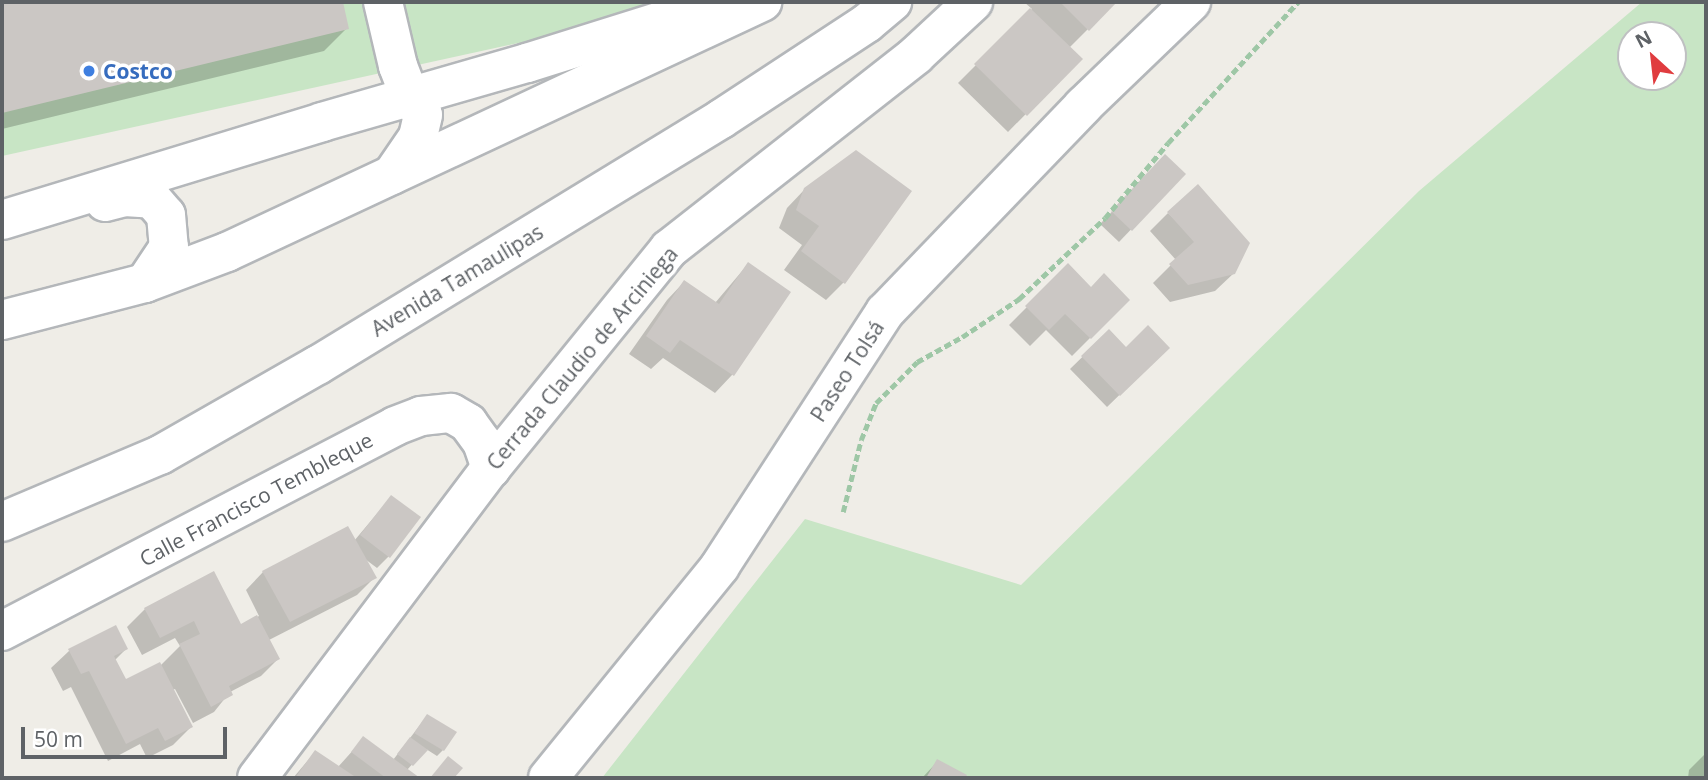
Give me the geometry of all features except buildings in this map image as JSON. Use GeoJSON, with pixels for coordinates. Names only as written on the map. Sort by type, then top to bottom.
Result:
{"type":"FeatureCollection","features":[{"type":"Feature","properties":{"kind":"street"},"geometry":{"type":"LineString","coordinates":[[383,2],[398,66],[409,96],[423,116],[411,151],[392,174]]}},
{"type":"Feature","properties":{"kind":"street"},"geometry":{"type":"LineString","coordinates":[[2,220],[409,96],[527,63],[664,20],[708,2]]}},
{"type":"Feature","properties":{"kind":"street"},"geometry":{"type":"LineString","coordinates":[[2,320],[145,283],[227,252],[762,2]]}},
{"type":"Feature","properties":{"kind":"street","name":"Avenida Tamaulipas"},"geometry":{"type":"LineString","coordinates":[[2,522],[160,455],[318,365],[721,119],[867,23],[892,2]]}},
{"type":"Feature","properties":{"kind":"street","name":"Cerrada Claudio de Arciniega"},"geometry":{"type":"LineString","coordinates":[[257,778],[491,468],[669,249],[916,55],[973,2]]}},
{"type":"Feature","properties":{"kind":"street","name":"Paseo Tolsá"},"geometry":{"type":"LineString","coordinates":[[548,778],[720,566],[885,312],[1083,106],[1191,2]]}},
{"type":"Feature","properties":{"kind":"street"},"geometry":{"type":"LineString","coordinates":[[2,229],[125,197],[152,199],[166,215],[169,247],[145,283]]}},
{"type":"Feature","properties":{"kind":"street","name":"Calle Francisco Tembleque"},"geometry":{"type":"LineString","coordinates":[[2,631],[395,426],[421,416],[451,413],[468,423],[482,442],[491,468]]}},
{"type":"Feature","properties":{"kind":"path"},"geometry":{"type":"LineString","coordinates":[[843,512],[861,440],[876,403],[916,362],[962,337],[1019,299],[1086,236],[1298,2]]}},
{"type":"Feature","properties":{"kind":"green space"},"geometry":{"type":"Polygon","coordinates":[[[2,2],[670,2],[591,27],[2,156],[2,2]]]}},
{"type":"Feature","properties":{"kind":"green space"},"geometry":{"type":"Polygon","coordinates":[[[1642,2],[1706,2],[1706,778],[602,778],[805,519],[1021,585],[1419,191],[1617,23],[1617,91],[1687,91],[1687,21],[1620,21],[1642,2]]]}},
{"type":"Feature","properties":{"kind":"place","name":"Costco"},"geometry":{"type":"Point","coordinates":[89,71]}}]}
